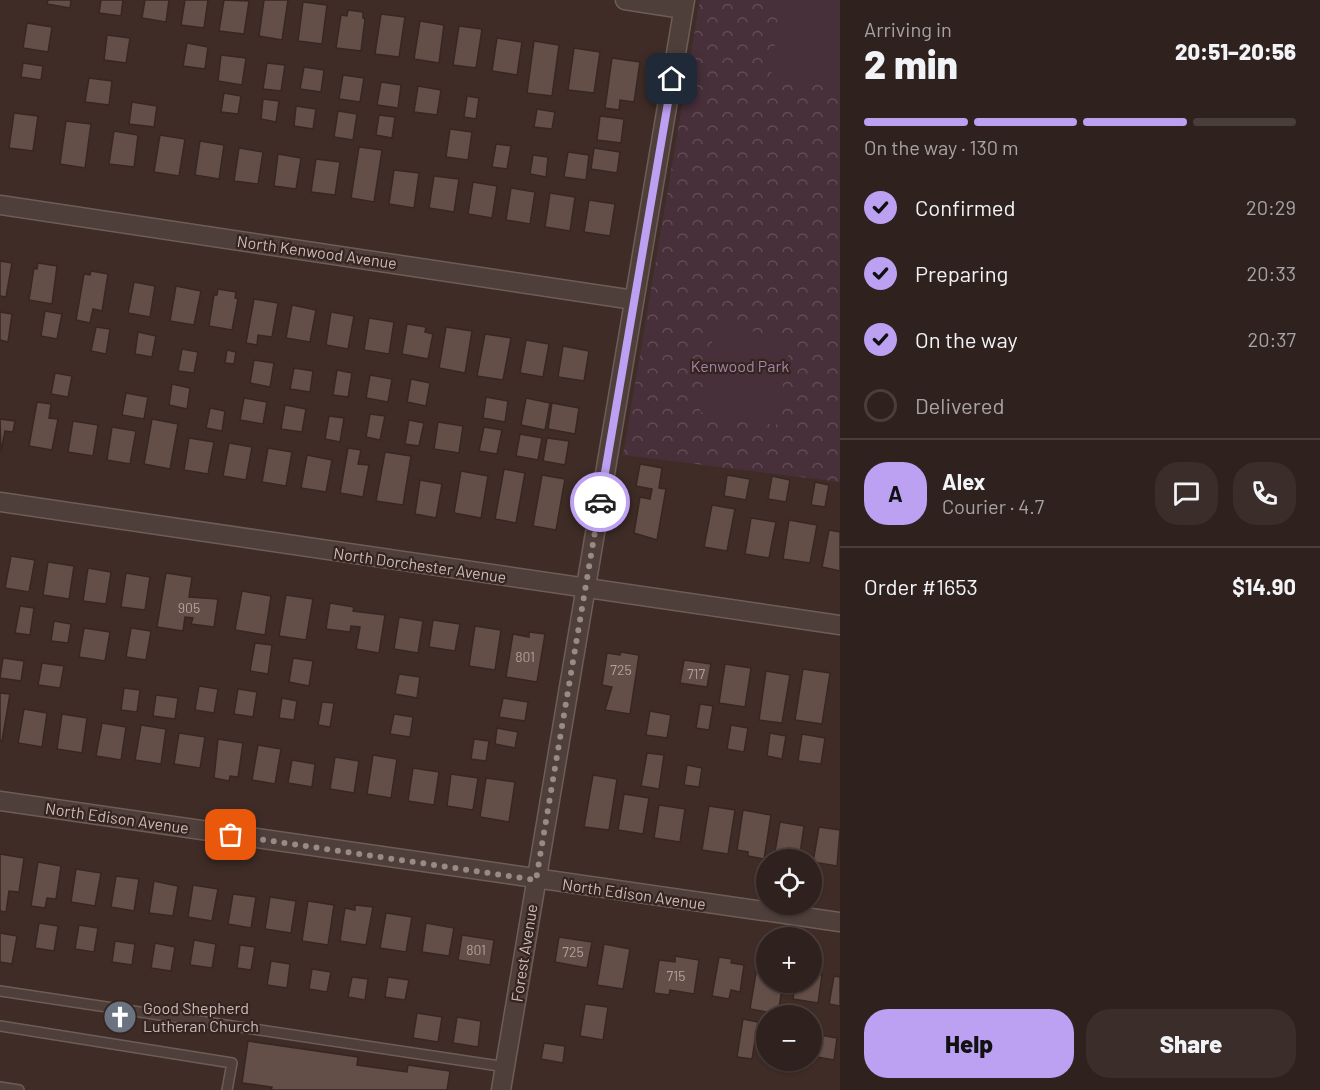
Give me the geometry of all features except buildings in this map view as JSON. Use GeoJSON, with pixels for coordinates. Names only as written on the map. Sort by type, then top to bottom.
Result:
{"type":"FeatureCollection","features":[{"type":"Feature","properties":{"kind":"street"},"geometry":{"type":"LineString","coordinates":[[625,0],[684,5]]}},
{"type":"Feature","properties":{"kind":"street","name":"Forest Avenue"},"geometry":{"type":"LineString","coordinates":[[501,1090],[684,5]]}},
{"type":"Feature","properties":{"kind":"street","name":"North Kenwood Avenue"},"geometry":{"type":"LineString","coordinates":[[0,205],[634,300]]}},
{"type":"Feature","properties":{"kind":"street","name":"North Dorchester Avenue"},"geometry":{"type":"LineString","coordinates":[[0,502],[840,625]]}},
{"type":"Feature","properties":{"kind":"street","name":"North Edison Avenue"},"geometry":{"type":"LineString","coordinates":[[0,801],[840,922]]}},
{"type":"Feature","properties":{"kind":"lane"},"geometry":{"type":"LineString","coordinates":[[0,991],[506,1067]]}},
{"type":"Feature","properties":{"kind":"lane"},"geometry":{"type":"LineString","coordinates":[[0,1026],[232,1063],[227,1090]]}},
{"type":"Feature","properties":{"kind":"lane"},"geometry":{"type":"LineString","coordinates":[[0,1087],[19,1090]]}},
{"type":"Feature","properties":{"kind":"green space","name":"Kenwood Park"},"geometry":{"type":"Polygon","coordinates":[[[700,0],[840,0],[840,482],[623,455],[700,0]]]}},
{"type":"Feature","properties":{"kind":"green space"},"geometry":{"type":"Polygon","coordinates":[[[780,0],[840,0],[840,84],[771,76],[780,0]]]}},
{"type":"Feature","properties":{"kind":"green space"},"geometry":{"type":"Polygon","coordinates":[[[715,325],[791,338],[784,379],[708,366],[715,325]]]}},
{"type":"Feature","properties":{"kind":"green space"},"geometry":{"type":"Polygon","coordinates":[[[707,371],[783,385],[776,425],[700,412],[707,371]]]}},
{"type":"Feature","properties":{"kind":"way so far"},"geometry":{"type":"LineString","coordinates":[[231,835],[536,880],[600,502]]}},
{"type":"Feature","properties":{"kind":"place","name":"Good Shepherd Lutheran Church"},"geometry":{"type":"Point","coordinates":[120,1017]}},
{"type":"Feature","properties":{"kind":"route"},"geometry":{"type":"LineString","coordinates":[[600,502],[672,79]]}}]}
